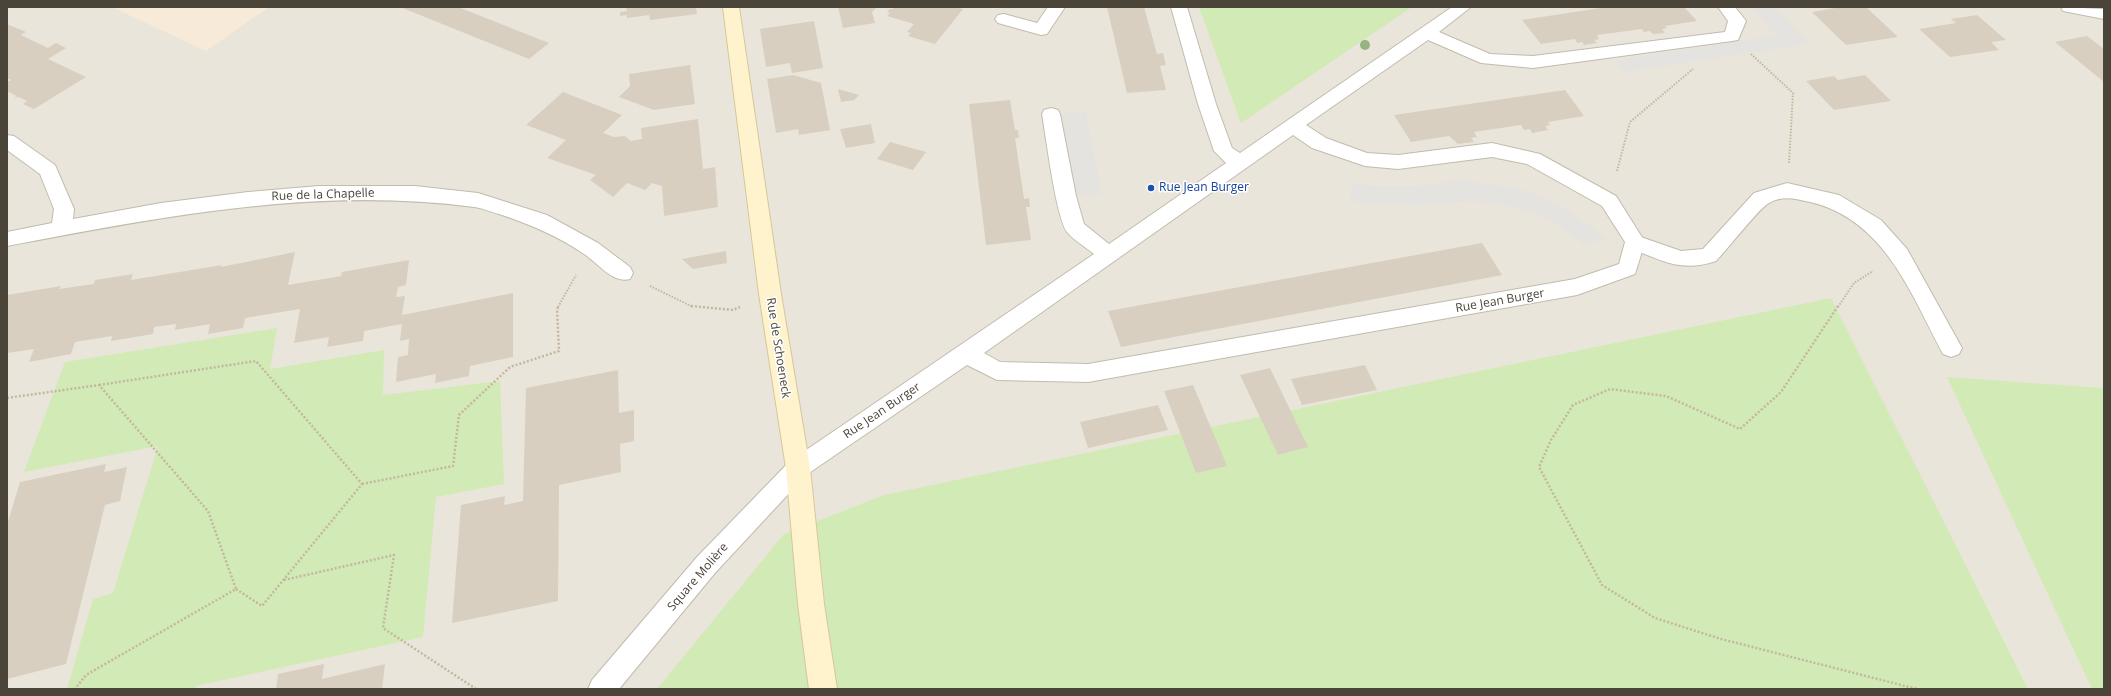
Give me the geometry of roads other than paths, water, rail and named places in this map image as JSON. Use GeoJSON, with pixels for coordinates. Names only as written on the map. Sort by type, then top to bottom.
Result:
{"type":"FeatureCollection","features":[{"type":"Feature","properties":{"kind":"main road","name":"Rue de Schoeneck"},"geometry":{"type":"LineString","coordinates":[[731,7],[770,294],[798,468],[811,604],[823,689]]}},
{"type":"Feature","properties":{"kind":"street"},"geometry":{"type":"LineString","coordinates":[[1004,19],[1041,30],[1057,7]]}},
{"type":"Feature","properties":{"kind":"street"},"geometry":{"type":"LineString","coordinates":[[1179,7],[1207,104],[1224,151],[1240,164]]}},
{"type":"Feature","properties":{"kind":"street","name":"Rue Jean Burger"},"geometry":{"type":"LineString","coordinates":[[798,468],[966,354],[1463,7]]}},
{"type":"Feature","properties":{"kind":"street"},"geometry":{"type":"LineString","coordinates":[[1427,33],[1487,59],[1533,62],[1732,36],[1737,20],[1726,7]]}},
{"type":"Feature","properties":{"kind":"street"},"geometry":{"type":"LineString","coordinates":[[2069,7],[2104,14]]}},
{"type":"Feature","properties":{"kind":"street"},"geometry":{"type":"LineString","coordinates":[[1051,114],[1066,196],[1075,228],[1108,254]]}},
{"type":"Feature","properties":{"kind":"street"},"geometry":{"type":"LineString","coordinates":[[1294,126],[1319,143],[1365,159],[1398,162],[1492,150],[1533,159],[1609,201],[1635,242],[1680,259],[1709,256],[1761,198],[1787,190],[1832,200],[1874,224],[1900,254],[1951,348]]}},
{"type":"Feature","properties":{"kind":"street"},"geometry":{"type":"LineString","coordinates":[[7,141],[48,170],[64,209],[61,230]]}},
{"type":"Feature","properties":{"kind":"street","name":"Rue de la Chapelle"},"geometry":{"type":"LineString","coordinates":[[7,239],[161,210],[248,199],[320,193],[415,193],[478,200],[540,220],[591,248],[623,273]]}},
{"type":"Feature","properties":{"kind":"street","name":"Rue Jean Burger"},"geometry":{"type":"LineString","coordinates":[[966,354],[997,372],[1096,371],[1577,287],[1628,269],[1635,242]]}},
{"type":"Feature","properties":{"kind":"street","name":"Square Molière"},"geometry":{"type":"LineString","coordinates":[[602,689],[706,565],[798,468]]}},
{"type":"Feature","properties":{"kind":"place","name":"Rue Jean Burger"},"geometry":{"type":"Point","coordinates":[1151,188]}}]}
